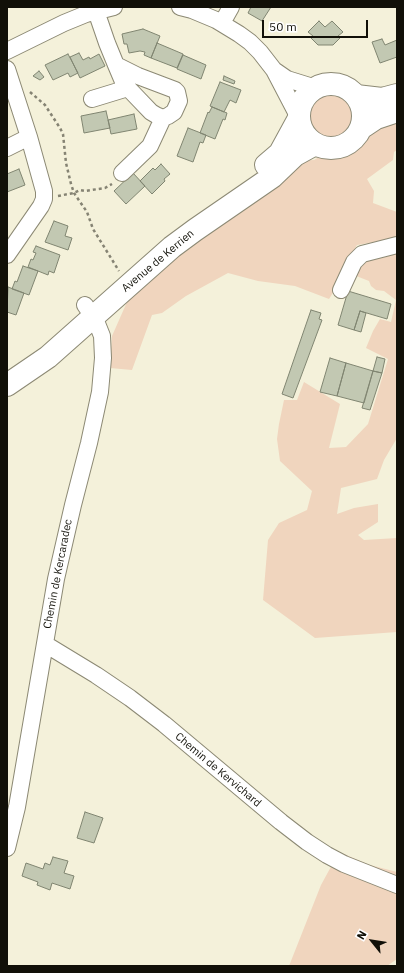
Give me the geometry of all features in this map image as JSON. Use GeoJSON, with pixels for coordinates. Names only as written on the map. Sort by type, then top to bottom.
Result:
{"type":"FeatureCollection","features":[{"type":"Feature","properties":{"kind":"main road"},"geometry":{"type":"LineString","coordinates":[[324,84],[333,84],[350,90],[356,96],[363,112],[363,120],[361,128],[355,137],[347,144],[337,148],[326,148],[315,144],[305,135],[298,118],[303,99],[308,93],[324,84]]}},
{"type":"Feature","properties":{"kind":"main road"},"geometry":{"type":"LineString","coordinates":[[356,96],[382,99],[397,95]]}},
{"type":"Feature","properties":{"kind":"main road"},"geometry":{"type":"LineString","coordinates":[[361,128],[376,118],[397,111]]}},
{"type":"Feature","properties":{"kind":"main road","name":"Avenue de Kerrien"},"geometry":{"type":"LineString","coordinates":[[7,385],[48,357],[90,311],[120,273],[156,242],[221,194],[274,159],[282,150],[298,118]]}},
{"type":"Feature","properties":{"kind":"main road","name":"Avenue de Kerrien"},"geometry":{"type":"LineString","coordinates":[[7,377],[172,247],[272,176],[301,152],[315,144]]}},
{"type":"Feature","properties":{"kind":"street"},"geometry":{"type":"LineString","coordinates":[[7,51],[64,23],[96,11],[114,7]]}},
{"type":"Feature","properties":{"kind":"street"},"geometry":{"type":"LineString","coordinates":[[180,7],[201,13],[222,23],[250,42],[274,70],[298,118]]}},
{"type":"Feature","properties":{"kind":"street"},"geometry":{"type":"LineString","coordinates":[[222,23],[231,7]]}},
{"type":"Feature","properties":{"kind":"street"},"geometry":{"type":"LineString","coordinates":[[96,11],[102,32],[124,84],[151,112],[163,118]]}},
{"type":"Feature","properties":{"kind":"street"},"geometry":{"type":"LineString","coordinates":[[116,65],[138,76],[171,88],[177,92],[179,101],[174,112],[163,118],[150,146],[122,173]]}},
{"type":"Feature","properties":{"kind":"street"},"geometry":{"type":"LineString","coordinates":[[7,70],[42,182],[44,199],[38,212],[7,255]]}},
{"type":"Feature","properties":{"kind":"street"},"geometry":{"type":"LineString","coordinates":[[274,70],[287,79],[316,88]]}},
{"type":"Feature","properties":{"kind":"street"},"geometry":{"type":"LineString","coordinates":[[92,99],[128,88]]}},
{"type":"Feature","properties":{"kind":"street"},"geometry":{"type":"LineString","coordinates":[[7,148],[29,137]]}},
{"type":"Feature","properties":{"kind":"street"},"geometry":{"type":"LineString","coordinates":[[341,290],[354,262],[362,254],[397,246]]}},
{"type":"Feature","properties":{"kind":"street","name":"Chemin de Kercaradec"},"geometry":{"type":"LineString","coordinates":[[7,848],[17,807],[56,579],[100,392],[104,345],[100,329],[90,311]]}},
{"type":"Feature","properties":{"kind":"street","name":"Chemin de Kervichard"},"geometry":{"type":"LineString","coordinates":[[45,644],[130,698],[164,724],[307,842],[344,864],[397,885]]}},
{"type":"Feature","properties":{"kind":"path"},"geometry":{"type":"LineString","coordinates":[[12,88],[22,88],[34,94],[45,105],[60,128],[63,134],[66,162],[74,193],[87,212],[94,229],[120,273]]}},
{"type":"Feature","properties":{"kind":"path"},"geometry":{"type":"LineString","coordinates":[[74,193],[80,190],[86,191],[108,187],[122,173]]}},
{"type":"Feature","properties":{"kind":"shaded area"},"geometry":{"type":"Polygon","coordinates":[[[331,91],[340,93],[348,98],[353,106],[355,115],[353,124],[348,132],[340,137],[331,139],[322,137],[314,132],[309,124],[307,115],[309,106],[314,98],[322,93],[331,91]]]}},
{"type":"Feature","properties":{"kind":"shaded area"},"geometry":{"type":"Polygon","coordinates":[[[397,118],[397,150],[394,152],[393,160],[367,179],[374,191],[373,203],[397,212],[397,238],[357,245],[350,257],[397,252],[397,438],[384,460],[377,479],[341,488],[337,514],[354,508],[378,504],[378,522],[358,535],[364,540],[397,538],[397,632],[315,638],[263,600],[268,540],[279,523],[307,510],[312,491],[280,461],[277,439],[284,400],[297,400],[304,382],[340,404],[329,448],[346,447],[368,424],[388,359],[366,348],[380,319],[391,322],[396,300],[384,291],[376,290],[371,286],[369,281],[346,272],[329,299],[295,286],[258,281],[228,273],[186,296],[162,313],[152,315],[132,370],[110,368],[112,336],[127,302],[137,286],[296,161],[314,160],[327,152],[342,150],[380,124],[397,118]]]}},
{"type":"Feature","properties":{"kind":"shaded area"},"geometry":{"type":"Polygon","coordinates":[[[339,852],[370,865],[397,872],[397,959],[387,966],[289,966],[321,885],[339,852]]]}},
{"type":"Feature","properties":{"kind":"building"},"geometry":{"type":"Polygon","coordinates":[[[251,7],[271,7],[262,21],[248,13],[251,7]]]}},
{"type":"Feature","properties":{"kind":"building"},"geometry":{"type":"Polygon","coordinates":[[[319,21],[325,27],[332,21],[343,32],[338,36],[340,38],[333,45],[318,45],[311,38],[313,36],[308,32],[319,21]]]}},
{"type":"Feature","properties":{"kind":"building"},"geometry":{"type":"Polygon","coordinates":[[[143,29],[160,36],[151,58],[144,55],[145,52],[140,51],[129,53],[127,44],[124,44],[122,34],[143,29]]]}},
{"type":"Feature","properties":{"kind":"building"},"geometry":{"type":"Polygon","coordinates":[[[382,39],[385,45],[397,40],[397,57],[380,63],[372,42],[382,39]]]}},
{"type":"Feature","properties":{"kind":"building"},"geometry":{"type":"Polygon","coordinates":[[[157,43],[183,54],[177,68],[151,58],[157,43]]]}},
{"type":"Feature","properties":{"kind":"building"},"geometry":{"type":"Polygon","coordinates":[[[79,53],[83,60],[89,57],[90,59],[99,54],[105,66],[80,78],[70,57],[79,53]]]}},
{"type":"Feature","properties":{"kind":"building"},"geometry":{"type":"Polygon","coordinates":[[[68,54],[78,73],[70,77],[68,73],[53,80],[45,65],[68,54]]]}},
{"type":"Feature","properties":{"kind":"building"},"geometry":{"type":"Polygon","coordinates":[[[183,55],[206,65],[201,79],[177,69],[183,55]]]}},
{"type":"Feature","properties":{"kind":"building"},"geometry":{"type":"Polygon","coordinates":[[[39,71],[44,77],[40,80],[33,76],[39,71]]]}},
{"type":"Feature","properties":{"kind":"building"},"geometry":{"type":"Polygon","coordinates":[[[224,76],[235,81],[234,84],[223,80],[224,76]]]}},
{"type":"Feature","properties":{"kind":"building"},"geometry":{"type":"Polygon","coordinates":[[[220,82],[241,90],[236,103],[230,100],[224,112],[210,106],[220,82]]]}},
{"type":"Feature","properties":{"kind":"building"},"geometry":{"type":"Polygon","coordinates":[[[212,107],[227,113],[215,139],[200,133],[208,112],[209,113],[212,107]]]}},
{"type":"Feature","properties":{"kind":"building"},"geometry":{"type":"Polygon","coordinates":[[[106,111],[110,128],[84,133],[81,116],[106,111]]]}},
{"type":"Feature","properties":{"kind":"building"},"geometry":{"type":"Polygon","coordinates":[[[134,114],[137,129],[111,134],[108,120],[134,114]]]}},
{"type":"Feature","properties":{"kind":"building"},"geometry":{"type":"Polygon","coordinates":[[[188,128],[206,135],[203,143],[200,142],[193,162],[177,156],[188,128]]]}},
{"type":"Feature","properties":{"kind":"building"},"geometry":{"type":"Polygon","coordinates":[[[161,164],[170,174],[152,194],[140,181],[153,168],[155,170],[161,164]]]}},
{"type":"Feature","properties":{"kind":"building"},"geometry":{"type":"Polygon","coordinates":[[[19,169],[25,185],[7,192],[7,174],[19,169]]]}},
{"type":"Feature","properties":{"kind":"building"},"geometry":{"type":"Polygon","coordinates":[[[133,173],[145,186],[126,204],[114,191],[133,173]]]}},
{"type":"Feature","properties":{"kind":"building"},"geometry":{"type":"Polygon","coordinates":[[[54,221],[68,226],[65,236],[72,238],[68,250],[45,242],[54,221]]]}},
{"type":"Feature","properties":{"kind":"building"},"geometry":{"type":"Polygon","coordinates":[[[36,246],[60,255],[54,273],[49,271],[48,275],[28,267],[31,259],[33,260],[36,253],[33,252],[36,246]]]}},
{"type":"Feature","properties":{"kind":"building"},"geometry":{"type":"Polygon","coordinates":[[[23,266],[38,271],[29,295],[12,289],[15,281],[17,282],[23,266]]]}},
{"type":"Feature","properties":{"kind":"building"},"geometry":{"type":"Polygon","coordinates":[[[8,287],[24,293],[16,315],[7,312],[8,287]]]}},
{"type":"Feature","properties":{"kind":"building"},"geometry":{"type":"Polygon","coordinates":[[[348,291],[391,304],[387,319],[360,311],[354,330],[338,325],[348,291]]]}},
{"type":"Feature","properties":{"kind":"building"},"geometry":{"type":"Polygon","coordinates":[[[311,310],[321,313],[319,319],[322,320],[293,398],[282,394],[311,310]]]}},
{"type":"Feature","properties":{"kind":"building"},"geometry":{"type":"Polygon","coordinates":[[[360,311],[366,313],[361,332],[354,330],[360,311]]]}},
{"type":"Feature","properties":{"kind":"building"},"geometry":{"type":"Polygon","coordinates":[[[377,357],[385,359],[382,373],[373,371],[377,357]]]}},
{"type":"Feature","properties":{"kind":"building"},"geometry":{"type":"Polygon","coordinates":[[[330,358],[346,363],[337,396],[320,392],[330,358]]]}},
{"type":"Feature","properties":{"kind":"building"},"geometry":{"type":"Polygon","coordinates":[[[346,363],[373,371],[364,403],[337,396],[346,363]]]}},
{"type":"Feature","properties":{"kind":"building"},"geometry":{"type":"Polygon","coordinates":[[[373,371],[382,373],[370,410],[362,408],[373,371]]]}},
{"type":"Feature","properties":{"kind":"building"},"geometry":{"type":"Polygon","coordinates":[[[85,812],[103,818],[94,843],[77,838],[85,812]]]}},
{"type":"Feature","properties":{"kind":"building"},"geometry":{"type":"Polygon","coordinates":[[[53,857],[68,861],[64,873],[74,876],[70,889],[52,883],[50,890],[37,885],[38,882],[22,876],[26,863],[43,869],[45,863],[50,865],[53,857]]]}}]}
